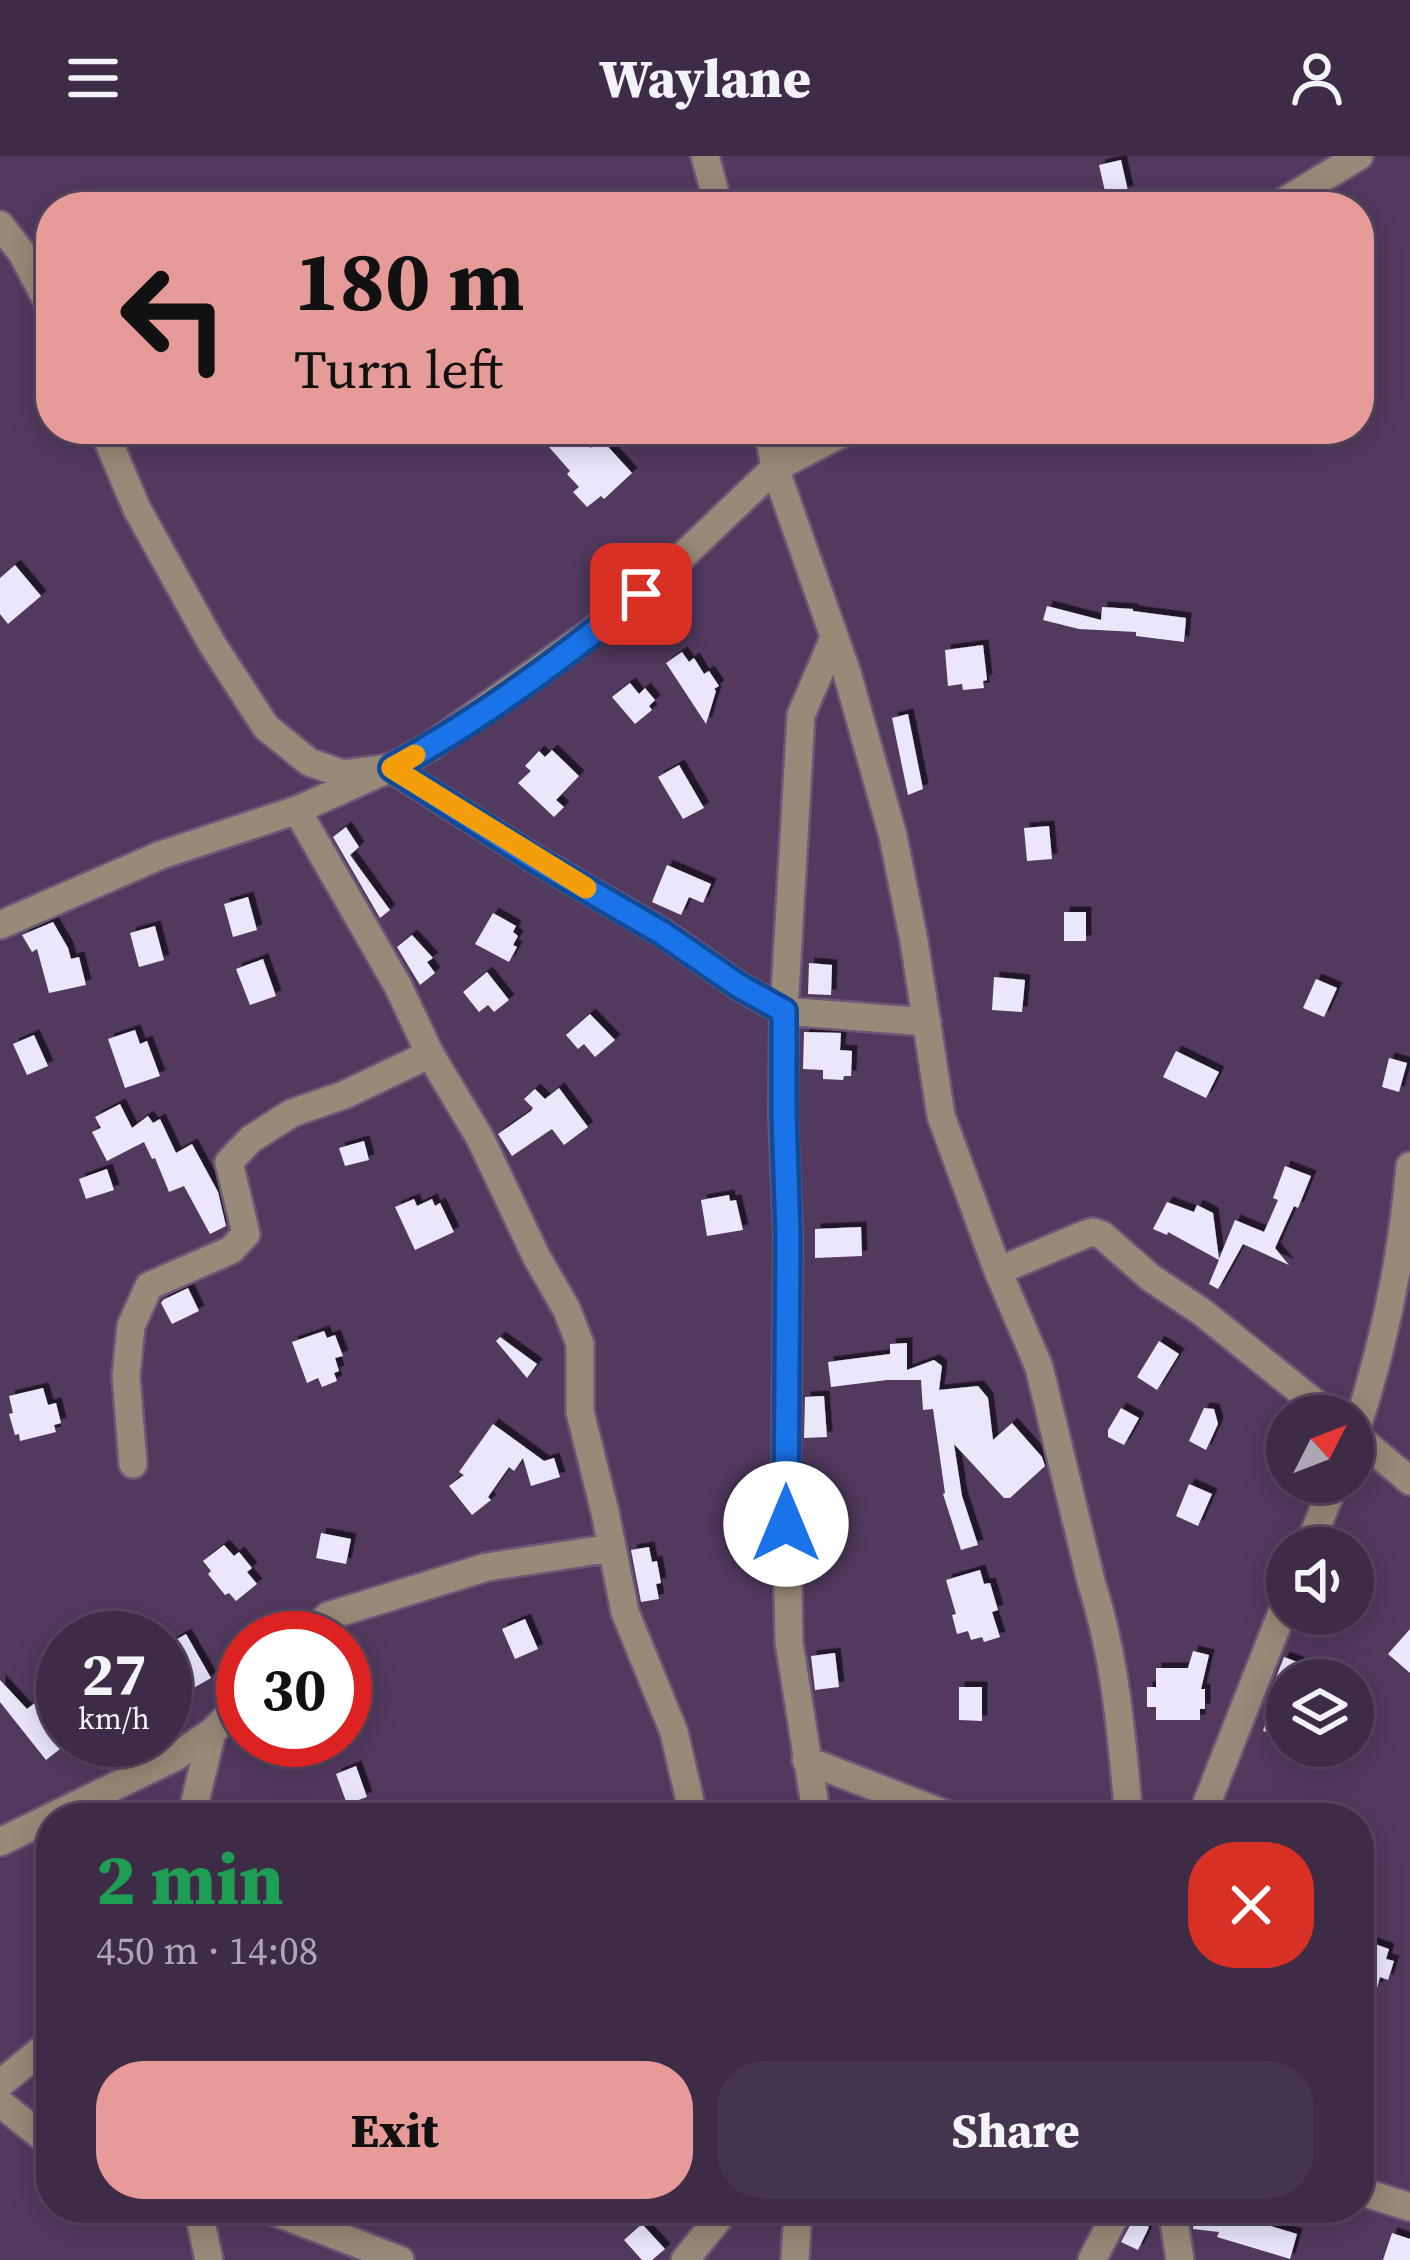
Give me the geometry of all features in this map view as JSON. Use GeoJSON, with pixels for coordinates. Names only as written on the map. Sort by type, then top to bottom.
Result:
{"type":"FeatureCollection","features":[{"type":"Feature","properties":{"kind":"street"},"geometry":{"type":"LineString","coordinates":[[705,156],[715,192]]}},
{"type":"Feature","properties":{"kind":"street"},"geometry":{"type":"LineString","coordinates":[[1300,192],[1359,156]]}},
{"type":"Feature","properties":{"kind":"street"},"geometry":{"type":"LineString","coordinates":[[0,225],[36,280]]}},
{"type":"Feature","properties":{"kind":"street"},"geometry":{"type":"LineString","coordinates":[[109,444],[136,509],[212,644],[266,727],[309,762],[343,774],[392,768],[784,1011],[927,1022]]}},
{"type":"Feature","properties":{"kind":"street"},"geometry":{"type":"LineString","coordinates":[[771,444],[847,674],[893,836],[941,1116],[1039,1367],[1102,1618],[1128,1803]]}},
{"type":"Feature","properties":{"kind":"street"},"geometry":{"type":"LineString","coordinates":[[0,925],[161,855],[297,810],[392,768],[447,735],[614,616],[775,468],[821,444]]}},
{"type":"Feature","properties":{"kind":"street"},"geometry":{"type":"LineString","coordinates":[[815,1803],[789,1642],[784,1011],[801,715],[834,638]]}},
{"type":"Feature","properties":{"kind":"street"},"geometry":{"type":"LineString","coordinates":[[297,810],[489,1154],[567,1310],[580,1344],[580,1412],[625,1612],[674,1732],[691,1803]]}},
{"type":"Feature","properties":{"kind":"street"},"geometry":{"type":"LineString","coordinates":[[133,1464],[126,1376],[131,1326],[149,1286],[231,1250],[246,1234],[229,1162],[251,1138],[292,1113],[344,1095],[430,1054]]}},
{"type":"Feature","properties":{"kind":"street"},"geometry":{"type":"LineString","coordinates":[[1365,1395],[1396,1275],[1410,1166]]}},
{"type":"Feature","properties":{"kind":"street"},"geometry":{"type":"LineString","coordinates":[[998,1271],[1086,1234],[1102,1235],[1305,1395]]}},
{"type":"Feature","properties":{"kind":"street"},"geometry":{"type":"LineString","coordinates":[[1374,1452],[1410,1481]]}},
{"type":"Feature","properties":{"kind":"street"},"geometry":{"type":"LineString","coordinates":[[346,1611],[487,1568],[612,1549]]}},
{"type":"Feature","properties":{"kind":"street"},"geometry":{"type":"LineString","coordinates":[[1207,1803],[1273,1635]]}},
{"type":"Feature","properties":{"kind":"street"},"geometry":{"type":"LineString","coordinates":[[80,1803],[176,1756],[216,1728]]}},
{"type":"Feature","properties":{"kind":"street"},"geometry":{"type":"LineString","coordinates":[[194,1803],[212,1732]]}},
{"type":"Feature","properties":{"kind":"street"},"geometry":{"type":"LineString","coordinates":[[806,1760],[916,1803]]}},
{"type":"Feature","properties":{"kind":"street"},"geometry":{"type":"LineString","coordinates":[[0,1842],[36,1824]]}},
{"type":"Feature","properties":{"kind":"street"},"geometry":{"type":"LineString","coordinates":[[0,2084],[36,2054]]}},
{"type":"Feature","properties":{"kind":"street"},"geometry":{"type":"LineString","coordinates":[[0,2103],[36,2132]]}},
{"type":"Feature","properties":{"kind":"street"},"geometry":{"type":"LineString","coordinates":[[1374,2196],[1410,2207]]}},
{"type":"Feature","properties":{"kind":"street"},"geometry":{"type":"LineString","coordinates":[[202,2223],[209,2260]]}},
{"type":"Feature","properties":{"kind":"street"},"geometry":{"type":"LineString","coordinates":[[305,2223],[400,2260]]}},
{"type":"Feature","properties":{"kind":"street"},"geometry":{"type":"LineString","coordinates":[[686,2260],[715,2223]]}},
{"type":"Feature","properties":{"kind":"street"},"geometry":{"type":"LineString","coordinates":[[795,2260],[797,2223]]}},
{"type":"Feature","properties":{"kind":"street"},"geometry":{"type":"LineString","coordinates":[[1092,2260],[1111,2223]]}},
{"type":"Feature","properties":{"kind":"street"},"geometry":{"type":"LineString","coordinates":[[1174,2223],[1180,2260]]}},
{"type":"Feature","properties":{"kind":"building"},"geometry":{"type":"Polygon","coordinates":[[[1121,160],[1128,191],[1105,192],[1099,165],[1121,160]]]}},
{"type":"Feature","properties":{"kind":"building"},"geometry":{"type":"Polygon","coordinates":[[[606,444],[632,473],[604,499],[601,496],[587,507],[573,492],[579,487],[567,474],[570,471],[549,447],[606,444]]]}},
{"type":"Feature","properties":{"kind":"building"},"geometry":{"type":"Polygon","coordinates":[[[15,565],[41,596],[8,624],[0,614],[0,578],[15,565]]]}},
{"type":"Feature","properties":{"kind":"building"},"geometry":{"type":"Polygon","coordinates":[[[1047,606],[1101,620],[1102,607],[1186,618],[1184,642],[1043,620],[1047,606]]]}},
{"type":"Feature","properties":{"kind":"building"},"geometry":{"type":"Polygon","coordinates":[[[983,645],[984,688],[948,686],[945,650],[983,645]]]}},
{"type":"Feature","properties":{"kind":"building"},"geometry":{"type":"Polygon","coordinates":[[[682,652],[689,662],[694,658],[704,674],[709,671],[719,686],[714,689],[706,724],[666,663],[682,652]]]}},
{"type":"Feature","properties":{"kind":"building"},"geometry":{"type":"Polygon","coordinates":[[[630,683],[639,694],[645,688],[655,700],[649,706],[652,710],[635,724],[612,697],[630,683]]]}},
{"type":"Feature","properties":{"kind":"building"},"geometry":{"type":"Polygon","coordinates":[[[908,714],[923,789],[908,795],[892,718],[908,714]]]}},
{"type":"Feature","properties":{"kind":"building"},"geometry":{"type":"Polygon","coordinates":[[[552,750],[579,776],[556,800],[564,807],[554,817],[518,783],[531,771],[525,766],[539,751],[545,757],[552,750]]]}},
{"type":"Feature","properties":{"kind":"building"},"geometry":{"type":"Polygon","coordinates":[[[679,765],[704,808],[683,819],[658,777],[679,765]]]}},
{"type":"Feature","properties":{"kind":"building"},"geometry":{"type":"Polygon","coordinates":[[[1049,826],[1052,859],[1027,861],[1024,828],[1049,826]]]}},
{"type":"Feature","properties":{"kind":"building"},"geometry":{"type":"Polygon","coordinates":[[[346,827],[359,847],[350,855],[390,910],[380,918],[333,837],[346,827]]]}},
{"type":"Feature","properties":{"kind":"building"},"geometry":{"type":"Polygon","coordinates":[[[667,865],[711,884],[703,903],[689,897],[681,915],[652,902],[667,865]]]}},
{"type":"Feature","properties":{"kind":"building"},"geometry":{"type":"Polygon","coordinates":[[[248,897],[257,930],[233,937],[224,904],[248,897]]]}},
{"type":"Feature","properties":{"kind":"building"},"geometry":{"type":"Polygon","coordinates":[[[1064,912],[1086,912],[1086,941],[1064,941],[1064,912]]]}},
{"type":"Feature","properties":{"kind":"building"},"geometry":{"type":"Polygon","coordinates":[[[493,913],[516,926],[513,945],[517,947],[509,962],[475,944],[493,913]]]}},
{"type":"Feature","properties":{"kind":"building"},"geometry":{"type":"Polygon","coordinates":[[[53,922],[71,959],[79,957],[86,985],[49,993],[37,949],[32,952],[22,935],[53,922]]]}},
{"type":"Feature","properties":{"kind":"building"},"geometry":{"type":"Polygon","coordinates":[[[155,926],[164,960],[139,967],[130,933],[155,926]]]}},
{"type":"Feature","properties":{"kind":"building"},"geometry":{"type":"Polygon","coordinates":[[[412,935],[433,958],[427,962],[435,973],[420,985],[397,947],[412,935]]]}},
{"type":"Feature","properties":{"kind":"building"},"geometry":{"type":"Polygon","coordinates":[[[263,959],[276,996],[250,1005],[236,969],[263,959]]]}},
{"type":"Feature","properties":{"kind":"building"},"geometry":{"type":"Polygon","coordinates":[[[809,963],[832,965],[831,995],[808,994],[809,963]]]}},
{"type":"Feature","properties":{"kind":"building"},"geometry":{"type":"Polygon","coordinates":[[[487,972],[509,1000],[494,1012],[488,1005],[479,1012],[463,992],[487,972]]]}},
{"type":"Feature","properties":{"kind":"building"},"geometry":{"type":"Polygon","coordinates":[[[994,977],[1025,980],[1022,1012],[992,1010],[994,977]]]}},
{"type":"Feature","properties":{"kind":"building"},"geometry":{"type":"Polygon","coordinates":[[[1316,979],[1337,988],[1324,1017],[1303,1008],[1316,979]]]}},
{"type":"Feature","properties":{"kind":"building"},"geometry":{"type":"Polygon","coordinates":[[[590,1014],[615,1040],[595,1057],[584,1044],[578,1049],[566,1035],[590,1014]]]}},
{"type":"Feature","properties":{"kind":"building"},"geometry":{"type":"Polygon","coordinates":[[[135,1030],[140,1044],[147,1041],[160,1076],[125,1088],[108,1039],[135,1030]]]}},
{"type":"Feature","properties":{"kind":"building"},"geometry":{"type":"Polygon","coordinates":[[[804,1032],[841,1033],[840,1050],[852,1051],[851,1076],[823,1079],[823,1070],[803,1069],[804,1032]]]}},
{"type":"Feature","properties":{"kind":"building"},"geometry":{"type":"Polygon","coordinates":[[[34,1035],[48,1066],[27,1075],[13,1044],[34,1035]]]}},
{"type":"Feature","properties":{"kind":"building"},"geometry":{"type":"Polygon","coordinates":[[[1176,1051],[1219,1072],[1206,1098],[1163,1077],[1176,1051]]]}},
{"type":"Feature","properties":{"kind":"building"},"geometry":{"type":"Polygon","coordinates":[[[1389,1058],[1407,1063],[1399,1092],[1382,1087],[1389,1058]]]}},
{"type":"Feature","properties":{"kind":"building"},"geometry":{"type":"Polygon","coordinates":[[[559,1088],[588,1127],[564,1145],[552,1129],[512,1156],[498,1134],[531,1111],[524,1099],[535,1089],[545,1099],[559,1088]]]}},
{"type":"Feature","properties":{"kind":"building"},"geometry":{"type":"Polygon","coordinates":[[[120,1104],[132,1128],[148,1116],[153,1123],[160,1119],[176,1153],[192,1144],[218,1192],[226,1226],[210,1234],[184,1186],[169,1192],[144,1142],[107,1161],[92,1132],[101,1128],[95,1117],[120,1104]]]}},
{"type":"Feature","properties":{"kind":"building"},"geometry":{"type":"Polygon","coordinates":[[[364,1141],[369,1160],[345,1166],[339,1148],[364,1141]]]}},
{"type":"Feature","properties":{"kind":"building"},"geometry":{"type":"Polygon","coordinates":[[[1285,1166],[1311,1176],[1275,1248],[1289,1265],[1243,1244],[1218,1289],[1209,1284],[1219,1260],[1168,1232],[1153,1229],[1167,1202],[1194,1212],[1197,1205],[1213,1213],[1219,1259],[1235,1220],[1264,1232],[1278,1200],[1273,1198],[1285,1166]]]}},
{"type":"Feature","properties":{"kind":"building"},"geometry":{"type":"Polygon","coordinates":[[[107,1169],[114,1190],[86,1199],[79,1179],[107,1169]]]}},
{"type":"Feature","properties":{"kind":"building"},"geometry":{"type":"Polygon","coordinates":[[[729,1195],[730,1201],[736,1200],[743,1230],[707,1236],[701,1200],[729,1195]]]}},
{"type":"Feature","properties":{"kind":"building"},"geometry":{"type":"Polygon","coordinates":[[[414,1199],[417,1206],[432,1199],[435,1206],[440,1203],[454,1232],[415,1250],[395,1207],[414,1199]]]}},
{"type":"Feature","properties":{"kind":"building"},"geometry":{"type":"Polygon","coordinates":[[[861,1227],[862,1256],[815,1258],[815,1229],[861,1227]]]}},
{"type":"Feature","properties":{"kind":"building"},"geometry":{"type":"Polygon","coordinates":[[[188,1288],[199,1311],[172,1324],[161,1303],[188,1288]]]}},
{"type":"Feature","properties":{"kind":"building"},"geometry":{"type":"Polygon","coordinates":[[[324,1331],[327,1338],[335,1335],[343,1356],[335,1358],[337,1381],[322,1387],[318,1378],[307,1383],[292,1342],[324,1331]]]}},
{"type":"Feature","properties":{"kind":"building"},"geometry":{"type":"Polygon","coordinates":[[[500,1337],[537,1364],[527,1378],[496,1341],[500,1337]]]}},
{"type":"Feature","properties":{"kind":"building"},"geometry":{"type":"Polygon","coordinates":[[[1159,1341],[1179,1354],[1157,1390],[1137,1377],[1159,1341]]]}},
{"type":"Feature","properties":{"kind":"building"},"geometry":{"type":"Polygon","coordinates":[[[907,1343],[907,1370],[934,1360],[942,1366],[939,1390],[978,1386],[988,1398],[993,1440],[1012,1423],[1042,1457],[1045,1466],[1010,1498],[1004,1498],[954,1444],[962,1496],[978,1545],[961,1550],[943,1494],[933,1409],[923,1410],[921,1380],[831,1387],[828,1362],[890,1354],[890,1344],[907,1343]]]}},
{"type":"Feature","properties":{"kind":"building"},"geometry":{"type":"Polygon","coordinates":[[[43,1388],[48,1405],[56,1403],[61,1423],[54,1425],[56,1432],[20,1441],[9,1414],[13,1413],[9,1396],[43,1388]]]}},
{"type":"Feature","properties":{"kind":"building"},"geometry":{"type":"Polygon","coordinates":[[[824,1396],[827,1437],[804,1438],[805,1397],[824,1396]]]}},
{"type":"Feature","properties":{"kind":"building"},"geometry":{"type":"Polygon","coordinates":[[[1121,1408],[1139,1418],[1124,1445],[1108,1437],[1121,1408]]]}},
{"type":"Feature","properties":{"kind":"building"},"geometry":{"type":"Polygon","coordinates":[[[1204,1408],[1214,1409],[1218,1424],[1206,1450],[1189,1441],[1204,1408]]]}},
{"type":"Feature","properties":{"kind":"building"},"geometry":{"type":"Polygon","coordinates":[[[493,1424],[544,1461],[554,1458],[560,1477],[531,1486],[523,1458],[514,1471],[509,1467],[488,1497],[491,1500],[472,1515],[449,1486],[464,1475],[459,1472],[493,1424]]]}},
{"type":"Feature","properties":{"kind":"building"},"geometry":{"type":"Polygon","coordinates":[[[1189,1484],[1212,1494],[1198,1526],[1176,1516],[1189,1484]]]}},
{"type":"Feature","properties":{"kind":"building"},"geometry":{"type":"Polygon","coordinates":[[[321,1533],[351,1539],[346,1564],[316,1558],[321,1533]]]}},
{"type":"Feature","properties":{"kind":"building"},"geometry":{"type":"Polygon","coordinates":[[[224,1545],[234,1556],[239,1552],[257,1584],[236,1601],[229,1593],[225,1595],[203,1561],[224,1545]]]}},
{"type":"Feature","properties":{"kind":"building"},"geometry":{"type":"Polygon","coordinates":[[[649,1547],[652,1562],[657,1561],[659,1599],[641,1602],[631,1550],[649,1547]]]}},
{"type":"Feature","properties":{"kind":"building"},"geometry":{"type":"Polygon","coordinates":[[[980,1570],[984,1584],[990,1583],[1000,1637],[984,1642],[982,1637],[971,1640],[968,1631],[957,1634],[946,1580],[980,1570]]]}},
{"type":"Feature","properties":{"kind":"building"},"geometry":{"type":"Polygon","coordinates":[[[525,1619],[538,1649],[515,1659],[502,1629],[525,1619]]]}},
{"type":"Feature","properties":{"kind":"building"},"geometry":{"type":"Polygon","coordinates":[[[1410,1629],[1410,1673],[1388,1654],[1410,1629]]]}},
{"type":"Feature","properties":{"kind":"building"},"geometry":{"type":"Polygon","coordinates":[[[192,1645],[211,1678],[192,1689],[192,1645]]]}},
{"type":"Feature","properties":{"kind":"building"},"geometry":{"type":"Polygon","coordinates":[[[1193,1651],[1209,1655],[1200,1720],[1156,1720],[1156,1707],[1147,1707],[1147,1687],[1156,1687],[1156,1668],[1188,1668],[1193,1651]]]}},
{"type":"Feature","properties":{"kind":"building"},"geometry":{"type":"Polygon","coordinates":[[[835,1653],[839,1687],[815,1690],[811,1656],[835,1653]]]}},
{"type":"Feature","properties":{"kind":"building"},"geometry":{"type":"Polygon","coordinates":[[[0,1680],[27,1709],[36,1702],[36,1747],[0,1702],[0,1680]]]}},
{"type":"Feature","properties":{"kind":"building"},"geometry":{"type":"Polygon","coordinates":[[[959,1687],[982,1687],[982,1721],[959,1720],[959,1687]]]}},
{"type":"Feature","properties":{"kind":"building"},"geometry":{"type":"Polygon","coordinates":[[[356,1767],[367,1797],[347,1803],[336,1774],[356,1767]]]}},
{"type":"Feature","properties":{"kind":"building"},"geometry":{"type":"Polygon","coordinates":[[[1374,1944],[1389,1949],[1386,1959],[1394,1961],[1388,1980],[1380,1977],[1377,1988],[1374,1944]]]}},
{"type":"Feature","properties":{"kind":"building"},"geometry":{"type":"Polygon","coordinates":[[[1131,2223],[1149,2227],[1138,2250],[1121,2242],[1131,2223]]]}},
{"type":"Feature","properties":{"kind":"building"},"geometry":{"type":"Polygon","coordinates":[[[1194,2223],[1260,2223],[1297,2234],[1290,2259],[1217,2237],[1219,2232],[1193,2229],[1194,2223]]]}},
{"type":"Feature","properties":{"kind":"building"},"geometry":{"type":"Polygon","coordinates":[[[642,2224],[665,2249],[652,2260],[642,2260],[624,2240],[642,2224]]]}},
{"type":"Feature","properties":{"kind":"building"},"geometry":{"type":"Polygon","coordinates":[[[1392,2233],[1410,2239],[1410,2260],[1383,2260],[1392,2233]]]}},
{"type":"Feature","properties":{"kind":"slow traffic"},"geometry":{"type":"LineString","coordinates":[[415,755],[392,768],[586,888]]}},
{"type":"Feature","properties":{"kind":"route"},"geometry":{"type":"LineString","coordinates":[[641,594],[528,680],[392,768],[784,1011],[786,1524]]}}]}
